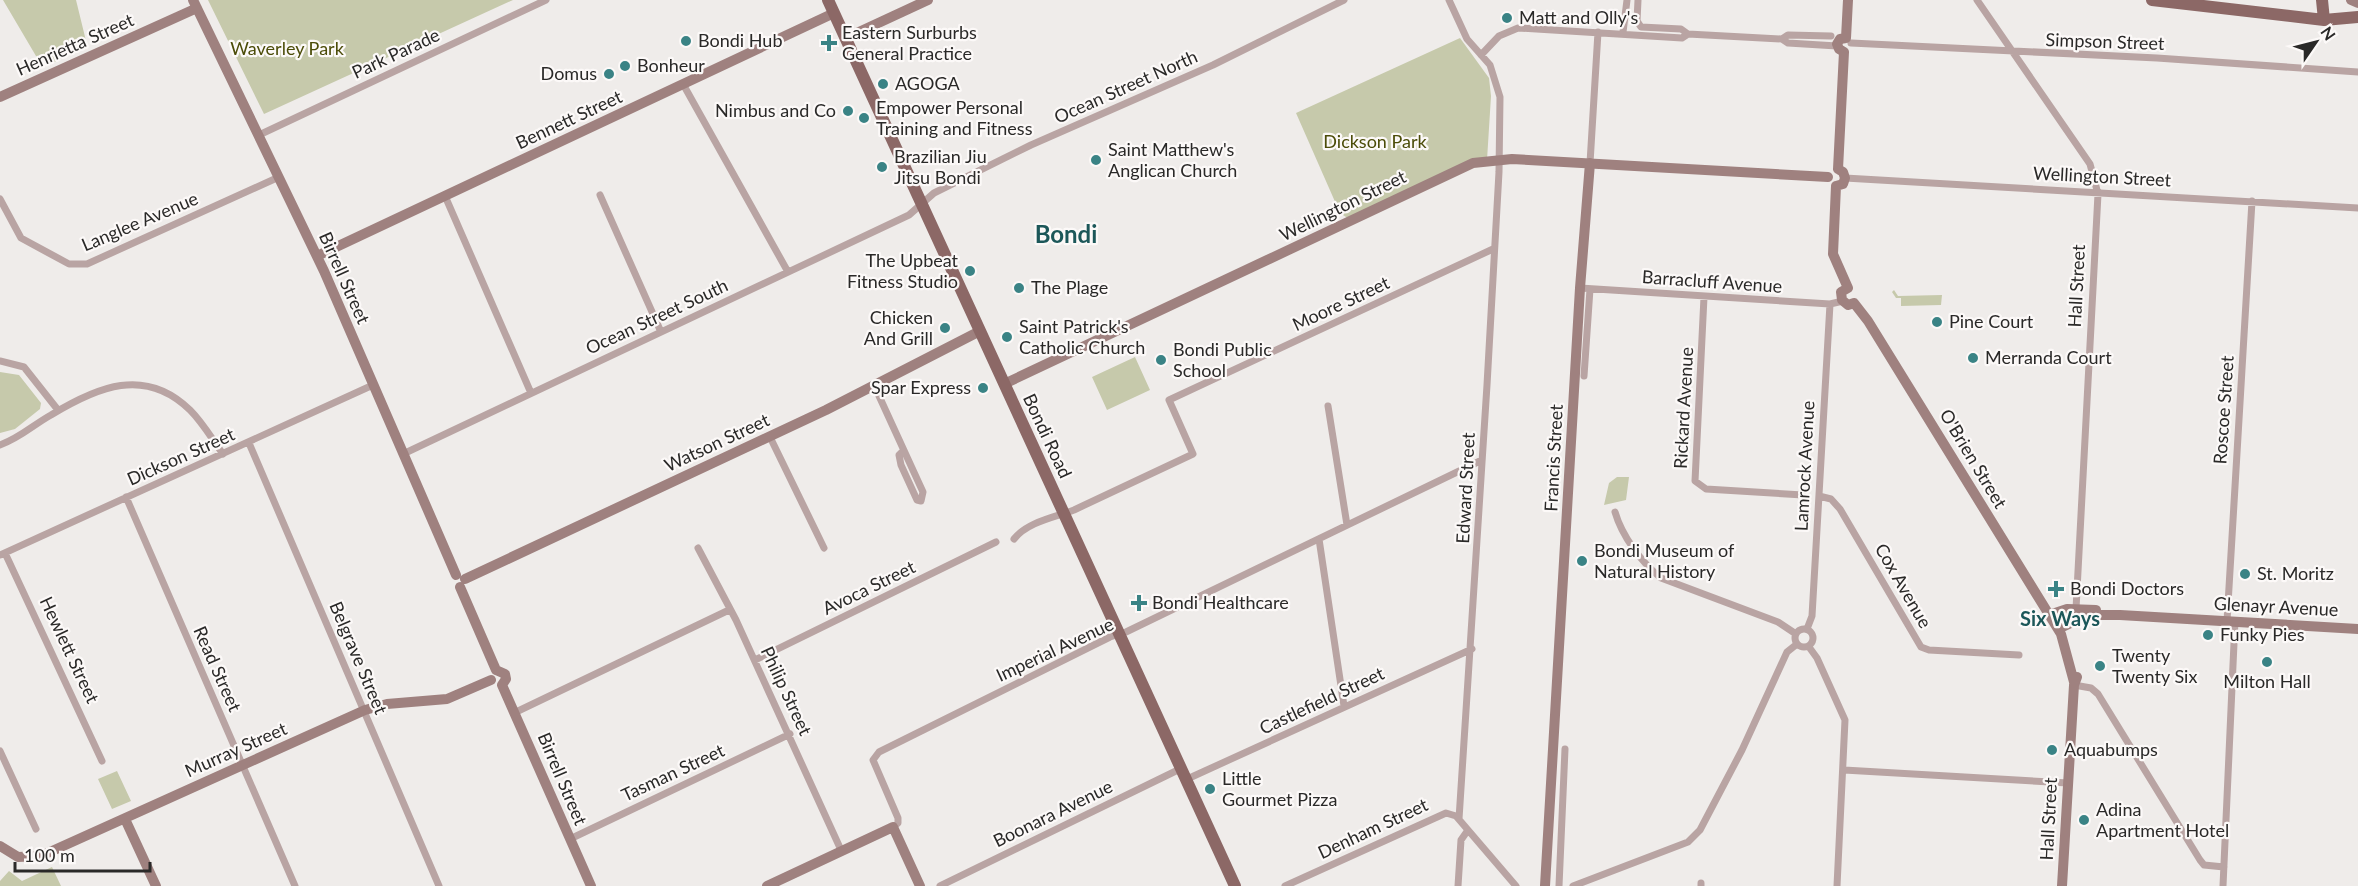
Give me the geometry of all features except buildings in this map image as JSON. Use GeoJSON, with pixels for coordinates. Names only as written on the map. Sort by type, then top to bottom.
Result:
{"type":"FeatureCollection","features":[{"type":"Feature","properties":{"kind":"main road","name":"Bondi Road"},"geometry":{"type":"LineString","coordinates":[[828,0],[1182,775],[1235,886]]}},
{"type":"Feature","properties":{"kind":"main road"},"geometry":{"type":"LineString","coordinates":[[2152,0],[2324,20],[2358,17]]}},
{"type":"Feature","properties":{"kind":"main road"},"geometry":{"type":"LineString","coordinates":[[2322,0],[2324,20]]}},
{"type":"Feature","properties":{"kind":"main road"},"geometry":{"type":"LineString","coordinates":[[1224,886],[1227,870]]}},
{"type":"Feature","properties":{"kind":"street","name":"Park Parade"},"geometry":{"type":"LineString","coordinates":[[259,135],[546,0]]}},
{"type":"Feature","properties":{"kind":"street"},"geometry":{"type":"LineString","coordinates":[[846,38],[928,0]]}},
{"type":"Feature","properties":{"kind":"street","name":"Ocean Street North"},"geometry":{"type":"LineString","coordinates":[[921,204],[933,193],[1031,145],[1197,73],[1344,0]]}},
{"type":"Feature","properties":{"kind":"street","name":"Edward Street"},"geometry":{"type":"LineString","coordinates":[[1449,0],[1467,39],[1492,70],[1499,91],[1498,159],[1472,649],[1459,819]]}},
{"type":"Feature","properties":{"kind":"street"},"geometry":{"type":"LineString","coordinates":[[1623,32],[1627,0]]}},
{"type":"Feature","properties":{"kind":"street","name":"Simpson Street"},"geometry":{"type":"LineString","coordinates":[[1638,0],[1639,25],[1681,29],[1688,34],[1782,39],[1788,43],[2157,58],[2358,72]]}},
{"type":"Feature","properties":{"kind":"street"},"geometry":{"type":"LineString","coordinates":[[1842,174],[1833,170],[1828,177],[1831,184],[1836,186],[1843,184],[1848,0]]}},
{"type":"Feature","properties":{"kind":"street","name":"Hall Street"},"geometry":{"type":"LineString","coordinates":[[1977,0],[2090,164],[2098,194],[2076,609]]}},
{"type":"Feature","properties":{"kind":"street"},"geometry":{"type":"LineString","coordinates":[[2351,0],[2358,3]]}},
{"type":"Feature","properties":{"kind":"street","name":"Birrell Street"},"geometry":{"type":"LineString","coordinates":[[195,4],[317,256],[460,580],[496,678],[516,712],[591,886]]}},
{"type":"Feature","properties":{"kind":"street","name":"Henrietta Street"},"geometry":{"type":"LineString","coordinates":[[0,97],[195,4]]}},
{"type":"Feature","properties":{"kind":"street","name":"Bennett Street"},"geometry":{"type":"LineString","coordinates":[[317,256],[834,13]]}},
{"type":"Feature","properties":{"kind":"street","name":"Simpson Street"},"geometry":{"type":"LineString","coordinates":[[1481,55],[1499,36],[1518,28],[1623,32],[1682,38],[1688,34]]}},
{"type":"Feature","properties":{"kind":"street","name":"Francis Street"},"geometry":{"type":"LineString","coordinates":[[1545,886],[1585,289],[1598,32]]}},
{"type":"Feature","properties":{"kind":"street","name":"Simpson Street"},"geometry":{"type":"LineString","coordinates":[[1782,39],[1788,35],[1831,36]]}},
{"type":"Feature","properties":{"kind":"street"},"geometry":{"type":"LineString","coordinates":[[683,84],[788,272]]}},
{"type":"Feature","properties":{"kind":"street","name":"Wellington Street"},"geometry":{"type":"LineString","coordinates":[[1004,384],[1273,259],[1455,169],[1498,159],[1828,177]]}},
{"type":"Feature","properties":{"kind":"street","name":"Wellington Street"},"geometry":{"type":"LineString","coordinates":[[1842,174],[2098,194],[2358,208]]}},
{"type":"Feature","properties":{"kind":"street","name":"Langlee Avenue"},"geometry":{"type":"LineString","coordinates":[[0,199],[21,238],[69,264],[87,264],[279,177]]}},
{"type":"Feature","properties":{"kind":"street"},"geometry":{"type":"LineString","coordinates":[[1836,186],[1833,254],[1848,288],[1857,293],[1854,303],[1848,305],[1843,302],[1841,292],[1848,288]]}},
{"type":"Feature","properties":{"kind":"street"},"geometry":{"type":"LineString","coordinates":[[600,195],[660,332]]}},
{"type":"Feature","properties":{"kind":"street"},"geometry":{"type":"LineString","coordinates":[[445,196],[531,393]]}},
{"type":"Feature","properties":{"kind":"street","name":"Roscoe Street"},"geometry":{"type":"LineString","coordinates":[[2223,886],[2231,621],[2252,201]]}},
{"type":"Feature","properties":{"kind":"street","name":"Ocean Street South"},"geometry":{"type":"LineString","coordinates":[[403,454],[909,215],[921,204]]}},
{"type":"Feature","properties":{"kind":"street"},"geometry":{"type":"LineString","coordinates":[[0,220],[8,216]]}},
{"type":"Feature","properties":{"kind":"street","name":"Moore Street"},"geometry":{"type":"LineString","coordinates":[[1063,513],[1193,453],[1169,400],[1493,249]]}},
{"type":"Feature","properties":{"kind":"street","name":"Francis Street"},"geometry":{"type":"LineString","coordinates":[[1584,376],[1585,289]]}},
{"type":"Feature","properties":{"kind":"street","name":"Barracluff Avenue"},"geometry":{"type":"LineString","coordinates":[[1585,289],[1830,304],[1843,302]]}},
{"type":"Feature","properties":{"kind":"street","name":"Rickard Avenue"},"geometry":{"type":"LineString","coordinates":[[1704,297],[1695,481],[1706,489],[1803,495]]}},
{"type":"Feature","properties":{"kind":"street","name":"O'Brien Street"},"geometry":{"type":"LineString","coordinates":[[1854,303],[1868,321],[2059,632],[2074,684]]}},
{"type":"Feature","properties":{"kind":"street","name":"Lamrock Avenue"},"geometry":{"type":"LineString","coordinates":[[1807,629],[1812,616],[1830,304]]}},
{"type":"Feature","properties":{"kind":"street","name":"Watson Street"},"geometry":{"type":"LineString","coordinates":[[460,580],[770,437],[980,331]]}},
{"type":"Feature","properties":{"kind":"street"},"geometry":{"type":"LineString","coordinates":[[0,361],[24,367],[58,410]]}},
{"type":"Feature","properties":{"kind":"street"},"geometry":{"type":"LineString","coordinates":[[0,445],[20,438],[58,410],[105,387],[125,384],[151,387],[174,397],[188,409],[223,454]]}},
{"type":"Feature","properties":{"kind":"street","name":"Dickson Street"},"geometry":{"type":"LineString","coordinates":[[3,554],[373,385]]}},
{"type":"Feature","properties":{"kind":"street"},"geometry":{"type":"LineString","coordinates":[[874,385],[923,492],[921,501],[917,500],[901,465],[899,455],[903,451]]}},
{"type":"Feature","properties":{"kind":"street"},"geometry":{"type":"LineString","coordinates":[[1328,406],[1347,525]]}},
{"type":"Feature","properties":{"kind":"street"},"geometry":{"type":"LineString","coordinates":[[770,437],[824,548]]}},
{"type":"Feature","properties":{"kind":"street","name":"Belgrave Street"},"geometry":{"type":"LineString","coordinates":[[249,443],[439,886]]}},
{"type":"Feature","properties":{"kind":"street","name":"Imperial Avenue"},"geometry":{"type":"LineString","coordinates":[[893,827],[898,823],[898,818],[874,764],[876,754],[1482,460]]}},
{"type":"Feature","properties":{"kind":"street","name":"Cox Avenue"},"geometry":{"type":"LineString","coordinates":[[1819,496],[1831,500],[1840,508],[1921,647],[1929,650],[2019,655]]}},
{"type":"Feature","properties":{"kind":"street","name":"Read Street"},"geometry":{"type":"LineString","coordinates":[[126,497],[295,886]]}},
{"type":"Feature","properties":{"kind":"street"},"geometry":{"type":"LineString","coordinates":[[1615,512],[1621,527],[1648,567],[1661,578],[1778,622],[1796,634]]}},
{"type":"Feature","properties":{"kind":"street"},"geometry":{"type":"LineString","coordinates":[[1014,539],[1024,530],[1063,513]]}},
{"type":"Feature","properties":{"kind":"street"},"geometry":{"type":"LineString","coordinates":[[1318,539],[1344,706]]}},
{"type":"Feature","properties":{"kind":"street","name":"Avoca Street"},"geometry":{"type":"LineString","coordinates":[[755,660],[996,542]]}},
{"type":"Feature","properties":{"kind":"street","name":"Philip Street"},"geometry":{"type":"LineString","coordinates":[[699,548],[755,660],[842,850]]}},
{"type":"Feature","properties":{"kind":"street","name":"Hewlett Street"},"geometry":{"type":"LineString","coordinates":[[3,554],[102,761]]}},
{"type":"Feature","properties":{"kind":"street","name":"Glenayr Avenue"},"geometry":{"type":"LineString","coordinates":[[2049,615],[2076,609],[2116,612],[2120,615]]}},
{"type":"Feature","properties":{"kind":"street"},"geometry":{"type":"LineString","coordinates":[[516,712],[729,610]]}},
{"type":"Feature","properties":{"kind":"street","name":"Glenayr Avenue"},"geometry":{"type":"LineString","coordinates":[[2059,632],[2088,615],[2358,629]]}},
{"type":"Feature","properties":{"kind":"street"},"geometry":{"type":"LineString","coordinates":[[1796,634],[1800,630],[1807,629],[1814,638],[1809,647]]}},
{"type":"Feature","properties":{"kind":"street"},"geometry":{"type":"LineString","coordinates":[[1796,634],[1797,644],[1802,648],[1809,647]]}},
{"type":"Feature","properties":{"kind":"street"},"geometry":{"type":"LineString","coordinates":[[1573,886],[1688,842],[1700,830],[1742,750],[1787,652],[1797,644]]}},
{"type":"Feature","properties":{"kind":"street"},"geometry":{"type":"LineString","coordinates":[[1809,647],[1844,713],[1844,770],[1837,886]]}},
{"type":"Feature","properties":{"kind":"street","name":"Castlefield Street"},"geometry":{"type":"LineString","coordinates":[[1182,775],[1472,649]]}},
{"type":"Feature","properties":{"kind":"street","name":"Murray Street"},"geometry":{"type":"LineString","coordinates":[[0,846],[18,856],[41,856],[365,710],[387,704],[447,699],[496,678]]}},
{"type":"Feature","properties":{"kind":"street"},"geometry":{"type":"LineString","coordinates":[[2074,684],[2091,688],[2098,694],[2204,865],[2224,867]]}},
{"type":"Feature","properties":{"kind":"street","name":"Hall Street"},"geometry":{"type":"LineString","coordinates":[[2062,886],[2074,684]]}},
{"type":"Feature","properties":{"kind":"street","name":"Tasman Street"},"geometry":{"type":"LineString","coordinates":[[570,839],[790,734]]}},
{"type":"Feature","properties":{"kind":"street"},"geometry":{"type":"LineString","coordinates":[[1559,886],[1565,749]]}},
{"type":"Feature","properties":{"kind":"street"},"geometry":{"type":"LineString","coordinates":[[0,751],[36,829]]}},
{"type":"Feature","properties":{"kind":"street"},"geometry":{"type":"LineString","coordinates":[[1844,770],[2068,783]]}},
{"type":"Feature","properties":{"kind":"street","name":"Boonara Avenue"},"geometry":{"type":"LineString","coordinates":[[940,886],[1182,775]]}},
{"type":"Feature","properties":{"kind":"street","name":"Denham Street"},"geometry":{"type":"LineString","coordinates":[[1285,886],[1438,815],[1452,814],[1459,819]]}},
{"type":"Feature","properties":{"kind":"street"},"geometry":{"type":"LineString","coordinates":[[125,819],[156,886]]}},
{"type":"Feature","properties":{"kind":"street"},"geometry":{"type":"LineString","coordinates":[[1459,819],[1516,886]]}},
{"type":"Feature","properties":{"kind":"street"},"geometry":{"type":"LineString","coordinates":[[767,886],[893,827],[920,886]]}},
{"type":"Feature","properties":{"kind":"street"},"geometry":{"type":"LineString","coordinates":[[1458,886],[1461,840],[1468,830]]}},
{"type":"Feature","properties":{"kind":"green space"},"geometry":{"type":"Polygon","coordinates":[[[3,0],[76,0],[87,45],[47,66],[36,56],[3,0]]]}},
{"type":"Feature","properties":{"kind":"green space","name":"Waverley Park"},"geometry":{"type":"Polygon","coordinates":[[[208,0],[513,0],[264,114],[208,0]]]}},
{"type":"Feature","properties":{"kind":"green space","name":"Dickson Park"},"geometry":{"type":"Polygon","coordinates":[[[1460,38],[1489,78],[1491,96],[1487,160],[1352,221],[1340,213],[1296,113],[1460,38]]]}},
{"type":"Feature","properties":{"kind":"green space"},"geometry":{"type":"Polygon","coordinates":[[[1894,290],[1898,296],[1942,295],[1941,305],[1901,306],[1901,298],[1896,298],[1892,292],[1894,290]]]}},
{"type":"Feature","properties":{"kind":"green space"},"geometry":{"type":"Polygon","coordinates":[[[1135,357],[1150,390],[1107,410],[1092,377],[1135,357]]]}},
{"type":"Feature","properties":{"kind":"green space"},"geometry":{"type":"Polygon","coordinates":[[[0,372],[19,375],[41,403],[40,409],[15,429],[0,433],[0,372]]]}},
{"type":"Feature","properties":{"kind":"green space"},"geometry":{"type":"Polygon","coordinates":[[[1617,477],[1629,477],[1626,500],[1604,505],[1609,483],[1617,477]]]}},
{"type":"Feature","properties":{"kind":"green space"},"geometry":{"type":"Polygon","coordinates":[[[117,771],[131,801],[112,809],[98,779],[117,771]]]}},
{"type":"Feature","properties":{"kind":"green space"},"geometry":{"type":"Polygon","coordinates":[[[52,867],[61,886],[0,886],[0,881],[9,871],[22,881],[52,867]]]}},
{"type":"Feature","properties":{"kind":"place","name":"Matt and Olly's"},"geometry":{"type":"Point","coordinates":[1507,18]}},
{"type":"Feature","properties":{"kind":"place","name":"Bondi Hub"},"geometry":{"type":"Point","coordinates":[686,41]}},
{"type":"Feature","properties":{"kind":"place","name":"Eastern Surburbs General Practice"},"geometry":{"type":"Point","coordinates":[829,43]}},
{"type":"Feature","properties":{"kind":"place","name":"Bonheur"},"geometry":{"type":"Point","coordinates":[625,66]}},
{"type":"Feature","properties":{"kind":"place","name":"Domus"},"geometry":{"type":"Point","coordinates":[609,74]}},
{"type":"Feature","properties":{"kind":"place","name":"AGOGA"},"geometry":{"type":"Point","coordinates":[883,84]}},
{"type":"Feature","properties":{"kind":"place","name":"Nimbus and Co"},"geometry":{"type":"Point","coordinates":[848,111]}},
{"type":"Feature","properties":{"kind":"place","name":"Empower Personal Training and Fitness"},"geometry":{"type":"Point","coordinates":[864,118]}},
{"type":"Feature","properties":{"kind":"place","name":"Saint Matthew's Anglican Church"},"geometry":{"type":"Point","coordinates":[1096,160]}},
{"type":"Feature","properties":{"kind":"place","name":"Brazilian Jiu Jitsu Bondi"},"geometry":{"type":"Point","coordinates":[882,167]}},
{"type":"Feature","properties":{"kind":"place","name":"The Upbeat Fitness Studio"},"geometry":{"type":"Point","coordinates":[970,271]}},
{"type":"Feature","properties":{"kind":"place","name":"The Plage"},"geometry":{"type":"Point","coordinates":[1019,288]}},
{"type":"Feature","properties":{"kind":"place","name":"Pine Court"},"geometry":{"type":"Point","coordinates":[1937,322]}},
{"type":"Feature","properties":{"kind":"place","name":"Chicken And Grill"},"geometry":{"type":"Point","coordinates":[945,328]}},
{"type":"Feature","properties":{"kind":"place","name":"Saint Patrick's Catholic Church"},"geometry":{"type":"Point","coordinates":[1007,337]}},
{"type":"Feature","properties":{"kind":"place","name":"Merranda Court"},"geometry":{"type":"Point","coordinates":[1973,358]}},
{"type":"Feature","properties":{"kind":"place","name":"Bondi Public School"},"geometry":{"type":"Point","coordinates":[1161,360]}},
{"type":"Feature","properties":{"kind":"place","name":"Spar Express"},"geometry":{"type":"Point","coordinates":[983,388]}},
{"type":"Feature","properties":{"kind":"place","name":"Bondi Museum of Natural History"},"geometry":{"type":"Point","coordinates":[1582,561]}},
{"type":"Feature","properties":{"kind":"place","name":"St. Moritz"},"geometry":{"type":"Point","coordinates":[2245,574]}},
{"type":"Feature","properties":{"kind":"place","name":"Bondi Doctors"},"geometry":{"type":"Point","coordinates":[2056,589]}},
{"type":"Feature","properties":{"kind":"place","name":"Bondi Healthcare"},"geometry":{"type":"Point","coordinates":[1139,603]}},
{"type":"Feature","properties":{"kind":"place","name":"Funky Pies"},"geometry":{"type":"Point","coordinates":[2208,635]}},
{"type":"Feature","properties":{"kind":"place","name":"Milton Hall"},"geometry":{"type":"Point","coordinates":[2267,662]}},
{"type":"Feature","properties":{"kind":"place","name":"Twenty Twenty Six"},"geometry":{"type":"Point","coordinates":[2100,666]}},
{"type":"Feature","properties":{"kind":"place","name":"Aquabumps"},"geometry":{"type":"Point","coordinates":[2052,750]}},
{"type":"Feature","properties":{"kind":"place","name":"Little Gourmet Pizza"},"geometry":{"type":"Point","coordinates":[1210,789]}},
{"type":"Feature","properties":{"kind":"place","name":"Adina Apartment Hotel"},"geometry":{"type":"Point","coordinates":[2084,820]}},
{"type":"Feature","properties":{"kind":"district","name":"Bondi"},"geometry":{"type":"Point","coordinates":[1066,235]}},
{"type":"Feature","properties":{"kind":"district","name":"Six Ways"},"geometry":{"type":"Point","coordinates":[2060,619]}}]}
